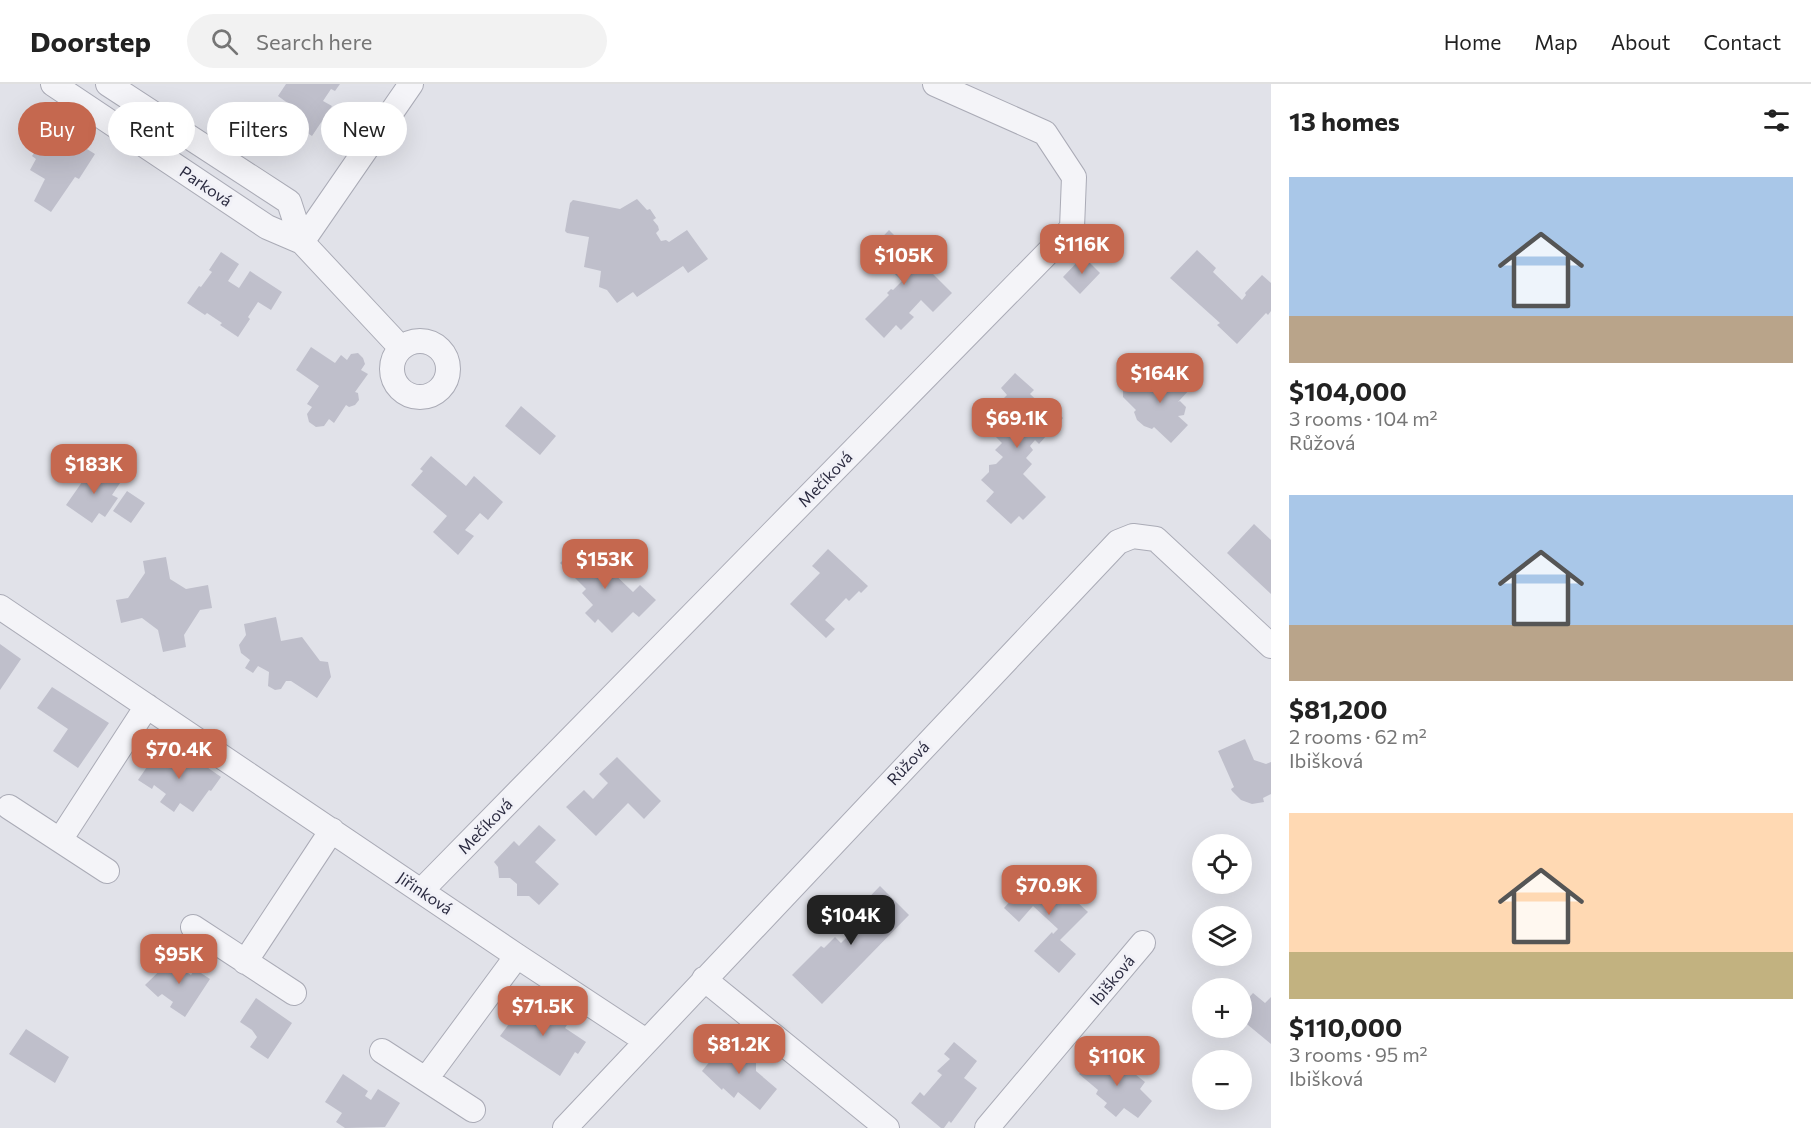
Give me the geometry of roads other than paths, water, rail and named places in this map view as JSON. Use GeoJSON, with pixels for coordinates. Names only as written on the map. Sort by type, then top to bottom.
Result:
{"type":"FeatureCollection","features":[{"type":"Feature","properties":{"kind":"street","name":"Parková"},"geometry":{"type":"LineString","coordinates":[[53,84],[267,227],[302,242],[401,348]]}},
{"type":"Feature","properties":{"kind":"street","name":"Parková"},"geometry":{"type":"LineString","coordinates":[[108,84],[289,202],[302,242]]}},
{"type":"Feature","properties":{"kind":"street"},"geometry":{"type":"LineString","coordinates":[[302,242],[411,84]]}},
{"type":"Feature","properties":{"kind":"street","name":"Mečíková"},"geometry":{"type":"LineString","coordinates":[[422,891],[1072,228],[1074,177],[1045,133],[935,84]]}},
{"type":"Feature","properties":{"kind":"street","name":"Růžová"},"geometry":{"type":"LineString","coordinates":[[565,1128],[1118,542],[1134,536],[1156,539],[1271,646]]}},
{"type":"Feature","properties":{"kind":"street","name":"Jiřinková"},"geometry":{"type":"LineString","coordinates":[[0,607],[646,1041]]}},
{"type":"Feature","properties":{"kind":"street"},"geometry":{"type":"LineString","coordinates":[[60,840],[147,706]]}},
{"type":"Feature","properties":{"kind":"street"},"geometry":{"type":"LineString","coordinates":[[9,807],[107,872]]}},
{"type":"Feature","properties":{"kind":"street"},"geometry":{"type":"LineString","coordinates":[[245,962],[332,831]]}},
{"type":"Feature","properties":{"kind":"street"},"geometry":{"type":"LineString","coordinates":[[193,927],[294,993]]}},
{"type":"Feature","properties":{"kind":"street","name":"Ibišková"},"geometry":{"type":"LineString","coordinates":[[987,1128],[1143,943]]}},
{"type":"Feature","properties":{"kind":"street"},"geometry":{"type":"LineString","coordinates":[[426,1080],[517,956]]}},
{"type":"Feature","properties":{"kind":"street"},"geometry":{"type":"LineString","coordinates":[[704,979],[887,1128]]}},
{"type":"Feature","properties":{"kind":"street"},"geometry":{"type":"LineString","coordinates":[[382,1051],[473,1110]]}}]}
